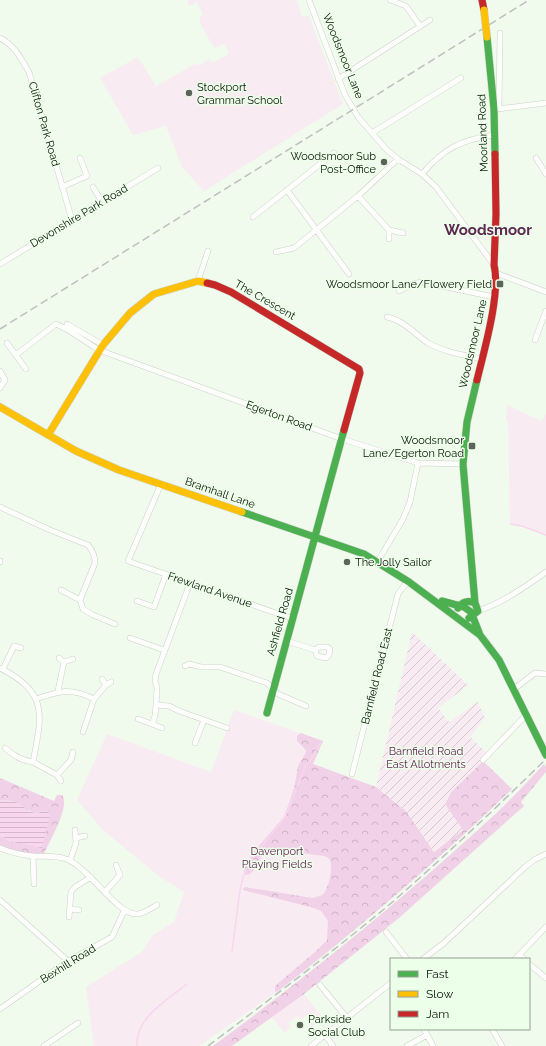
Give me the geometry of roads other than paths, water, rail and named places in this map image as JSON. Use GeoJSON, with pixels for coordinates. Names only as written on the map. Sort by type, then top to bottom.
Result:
{"type":"FeatureCollection","features":[{"type":"Feature","properties":{"kind":"street","name":"Woodsmoor Lane"},"geometry":{"type":"LineString","coordinates":[[310,0],[338,79],[353,109],[372,133],[398,159],[422,174],[436,187],[495,269],[494,298],[482,359],[467,422],[463,464],[473,588],[476,603]]}},
{"type":"Feature","properties":{"kind":"street"},"geometry":{"type":"LineString","coordinates":[[390,0],[406,6],[420,26]]}},
{"type":"Feature","properties":{"kind":"street","name":"Moorland Road"},"geometry":{"type":"LineString","coordinates":[[482,0],[496,109],[494,135],[496,214],[495,269]]}},
{"type":"Feature","properties":{"kind":"street"},"geometry":{"type":"LineString","coordinates":[[338,79],[430,20]]}},
{"type":"Feature","properties":{"kind":"street"},"geometry":{"type":"LineString","coordinates":[[500,33],[496,109],[546,103]]}},
{"type":"Feature","properties":{"kind":"street","name":"Clifton Park Road"},"geometry":{"type":"LineString","coordinates":[[0,38],[8,42],[20,55],[29,72],[72,220]]}},
{"type":"Feature","properties":{"kind":"street"},"geometry":{"type":"LineString","coordinates":[[372,133],[461,78]]}},
{"type":"Feature","properties":{"kind":"street"},"geometry":{"type":"LineString","coordinates":[[422,174],[445,152],[460,143],[475,138],[494,135]]}},
{"type":"Feature","properties":{"kind":"street"},"geometry":{"type":"LineString","coordinates":[[253,217],[334,153]]}},
{"type":"Feature","properties":{"kind":"street"},"geometry":{"type":"LineString","coordinates":[[62,187],[89,178],[80,158]]}},
{"type":"Feature","properties":{"kind":"street"},"geometry":{"type":"LineString","coordinates":[[536,158],[546,174]]}},
{"type":"Feature","properties":{"kind":"street"},"geometry":{"type":"LineString","coordinates":[[276,252],[294,248],[358,196],[398,159]]}},
{"type":"Feature","properties":{"kind":"street","name":"Devonshire Park Road"},"geometry":{"type":"LineString","coordinates":[[0,264],[158,168]]}},
{"type":"Feature","properties":{"kind":"street"},"geometry":{"type":"LineString","coordinates":[[93,187],[102,202]]}},
{"type":"Feature","properties":{"kind":"street"},"geometry":{"type":"LineString","coordinates":[[287,190],[315,230],[349,274]]}},
{"type":"Feature","properties":{"kind":"street"},"geometry":{"type":"LineString","coordinates":[[358,196],[389,230],[403,233]]}},
{"type":"Feature","properties":{"kind":"street"},"geometry":{"type":"LineString","coordinates":[[389,230],[389,238]]}},
{"type":"Feature","properties":{"kind":"street"},"geometry":{"type":"LineString","coordinates":[[198,282],[208,251]]}},
{"type":"Feature","properties":{"kind":"street"},"geometry":{"type":"LineString","coordinates":[[495,269],[546,292]]}},
{"type":"Feature","properties":{"kind":"street","name":"The Crescent"},"geometry":{"type":"LineString","coordinates":[[48,435],[101,348],[130,313],[154,294],[181,285],[198,282],[215,285],[231,292],[359,369],[360,374],[315,538]]}},
{"type":"Feature","properties":{"kind":"street"},"geometry":{"type":"LineString","coordinates":[[399,291],[413,284],[422,282],[494,298]]}},
{"type":"Feature","properties":{"kind":"street"},"geometry":{"type":"LineString","coordinates":[[535,340],[546,311]]}},
{"type":"Feature","properties":{"kind":"street"},"geometry":{"type":"LineString","coordinates":[[387,317],[394,318],[429,343],[443,349],[482,359]]}},
{"type":"Feature","properties":{"kind":"street"},"geometry":{"type":"LineString","coordinates":[[16,356],[56,324],[101,348]]}},
{"type":"Feature","properties":{"kind":"street"},"geometry":{"type":"LineString","coordinates":[[67,324],[101,348]]}},
{"type":"Feature","properties":{"kind":"street"},"geometry":{"type":"LineString","coordinates":[[7,343],[26,369]]}},
{"type":"Feature","properties":{"kind":"street","name":"Egerton Road"},"geometry":{"type":"LineString","coordinates":[[101,348],[342,439],[418,463],[463,464]]}},
{"type":"Feature","properties":{"kind":"street"},"geometry":{"type":"LineString","coordinates":[[0,371],[5,380],[0,388]]}},
{"type":"Feature","properties":{"kind":"street","name":"Bramhall Lane"},"geometry":{"type":"LineString","coordinates":[[0,407],[76,451],[119,470],[364,554],[378,561],[434,599],[480,635],[499,660],[545,752]]}},
{"type":"Feature","properties":{"kind":"street"},"geometry":{"type":"LineString","coordinates":[[378,561],[403,520],[410,502],[418,463]]}},
{"type":"Feature","properties":{"kind":"street","name":"Frewland Avenue"},"geometry":{"type":"LineString","coordinates":[[161,484],[128,561],[293,619]]}},
{"type":"Feature","properties":{"kind":"street"},"geometry":{"type":"LineString","coordinates":[[0,507],[50,530],[88,545],[95,558],[95,563],[80,600],[83,609],[115,624]]}},
{"type":"Feature","properties":{"kind":"street","name":"Ashfield Road"},"geometry":{"type":"LineString","coordinates":[[268,713],[315,538]]}},
{"type":"Feature","properties":{"kind":"street"},"geometry":{"type":"LineString","coordinates":[[464,622],[475,613],[499,602],[530,584],[546,572]]}},
{"type":"Feature","properties":{"kind":"street"},"geometry":{"type":"LineString","coordinates":[[137,601],[154,607],[166,574]]}},
{"type":"Feature","properties":{"kind":"street","name":"Barnfield Road East"},"geometry":{"type":"LineString","coordinates":[[352,774],[398,594],[408,581]]}},
{"type":"Feature","properties":{"kind":"street"},"geometry":{"type":"LineString","coordinates":[[152,724],[155,716],[156,705],[156,674],[190,583]]}},
{"type":"Feature","properties":{"kind":"street"},"geometry":{"type":"LineString","coordinates":[[458,617],[457,612],[460,606],[466,601],[473,588]]}},
{"type":"Feature","properties":{"kind":"street"},"geometry":{"type":"LineString","coordinates":[[61,590],[80,600]]}},
{"type":"Feature","properties":{"kind":"street","name":"Bramhall Lane"},"geometry":{"type":"LineString","coordinates":[[434,599],[460,606],[475,613]]}},
{"type":"Feature","properties":{"kind":"street"},"geometry":{"type":"LineString","coordinates":[[466,601],[476,603]]}},
{"type":"Feature","properties":{"kind":"street","name":"Bramhall Lane"},"geometry":{"type":"LineString","coordinates":[[476,603],[475,613],[480,635]]}},
{"type":"Feature","properties":{"kind":"street"},"geometry":{"type":"LineString","coordinates":[[130,638],[164,650]]}},
{"type":"Feature","properties":{"kind":"street"},"geometry":{"type":"LineString","coordinates":[[287,641],[315,650]]}},
{"type":"Feature","properties":{"kind":"street"},"geometry":{"type":"LineString","coordinates":[[21,648],[14,646],[1,668],[20,680],[36,699],[41,718],[33,762]]}},
{"type":"Feature","properties":{"kind":"street"},"geometry":{"type":"LineString","coordinates":[[59,658],[64,662]]}},
{"type":"Feature","properties":{"kind":"street"},"geometry":{"type":"LineString","coordinates":[[64,662],[73,659]]}},
{"type":"Feature","properties":{"kind":"street"},"geometry":{"type":"LineString","coordinates":[[58,691],[64,662]]}},
{"type":"Feature","properties":{"kind":"street"},"geometry":{"type":"LineString","coordinates":[[185,666],[189,664],[201,667],[220,667],[267,683],[278,694],[306,706]]}},
{"type":"Feature","properties":{"kind":"street"},"geometry":{"type":"LineString","coordinates":[[514,689],[535,673],[546,674]]}},
{"type":"Feature","properties":{"kind":"street"},"geometry":{"type":"LineString","coordinates":[[102,679],[106,684]]}},
{"type":"Feature","properties":{"kind":"street"},"geometry":{"type":"LineString","coordinates":[[83,732],[94,699],[106,684],[111,682]]}},
{"type":"Feature","properties":{"kind":"street"},"geometry":{"type":"LineString","coordinates":[[36,699],[58,691],[83,694],[94,699]]}},
{"type":"Feature","properties":{"kind":"street"},"geometry":{"type":"LineString","coordinates":[[156,705],[169,706],[227,728]]}},
{"type":"Feature","properties":{"kind":"street"},"geometry":{"type":"LineString","coordinates":[[483,760],[526,715]]}},
{"type":"Feature","properties":{"kind":"street"},"geometry":{"type":"LineString","coordinates":[[138,720],[162,728]]}},
{"type":"Feature","properties":{"kind":"street"},"geometry":{"type":"LineString","coordinates":[[195,744],[204,720]]}},
{"type":"Feature","properties":{"kind":"street"},"geometry":{"type":"LineString","coordinates":[[86,726],[92,729]]}},
{"type":"Feature","properties":{"kind":"street"},"geometry":{"type":"LineString","coordinates":[[5,748],[14,756],[22,760],[33,762],[57,775],[61,781]]}},
{"type":"Feature","properties":{"kind":"street"},"geometry":{"type":"LineString","coordinates":[[57,775],[71,760],[73,752]]}},
{"type":"Feature","properties":{"kind":"street"},"geometry":{"type":"LineString","coordinates":[[70,861],[76,842],[75,830]]}},
{"type":"Feature","properties":{"kind":"street"},"geometry":{"type":"LineString","coordinates":[[76,838],[86,836]]}},
{"type":"Feature","properties":{"kind":"street"},"geometry":{"type":"LineString","coordinates":[[0,848],[7,851],[33,856],[65,858],[91,877],[124,911],[138,914],[157,905]]}},
{"type":"Feature","properties":{"kind":"street"},"geometry":{"type":"LineString","coordinates":[[424,958],[444,943],[525,867],[534,860],[546,854]]}},
{"type":"Feature","properties":{"kind":"street"},"geometry":{"type":"LineString","coordinates":[[33,856],[34,884]]}},
{"type":"Feature","properties":{"kind":"street"},"geometry":{"type":"LineString","coordinates":[[105,892],[120,875],[116,866]]}},
{"type":"Feature","properties":{"kind":"street"},"geometry":{"type":"LineString","coordinates":[[69,917],[71,892],[75,887],[91,877]]}},
{"type":"Feature","properties":{"kind":"street"},"geometry":{"type":"LineString","coordinates":[[0,900],[68,961]]}},
{"type":"Feature","properties":{"kind":"street"},"geometry":{"type":"LineString","coordinates":[[70,909],[78,910]]}},
{"type":"Feature","properties":{"kind":"street","name":"Bexhill Road"},"geometry":{"type":"LineString","coordinates":[[0,1009],[68,961],[112,937],[124,911]]}},
{"type":"Feature","properties":{"kind":"street"},"geometry":{"type":"LineString","coordinates":[[517,957],[546,927]]}},
{"type":"Feature","properties":{"kind":"street"},"geometry":{"type":"LineString","coordinates":[[386,932],[407,958]]}},
{"type":"Feature","properties":{"kind":"street"},"geometry":{"type":"LineString","coordinates":[[530,965],[546,978]]}},
{"type":"Feature","properties":{"kind":"street"},"geometry":{"type":"LineString","coordinates":[[320,985],[347,1018]]}},
{"type":"Feature","properties":{"kind":"street"},"geometry":{"type":"LineString","coordinates":[[310,1046],[390,985]]}},
{"type":"Feature","properties":{"kind":"street"},"geometry":{"type":"LineString","coordinates":[[44,1046],[78,1023]]}},
{"type":"Feature","properties":{"kind":"street"},"geometry":{"type":"LineString","coordinates":[[424,1030],[433,1046]]}},
{"type":"Feature","properties":{"kind":"street"},"geometry":{"type":"LineString","coordinates":[[493,1030],[502,1046]]}},
{"type":"Feature","properties":{"kind":"street"},"geometry":{"type":"LineString","coordinates":[[325,1035],[333,1046]]}},
{"type":"Feature","properties":{"kind":"street"},"geometry":{"type":"LineString","coordinates":[[407,1046],[427,1035]]}},
{"type":"Feature","properties":{"kind":"waterway"},"geometry":{"type":"LineString","coordinates":[[511,524],[522,526],[546,535]]}},
{"type":"Feature","properties":{"kind":"waterway"},"geometry":{"type":"LineString","coordinates":[[232,952],[240,890],[244,874],[256,853],[285,817],[306,765],[311,760],[321,742]]}},
{"type":"Feature","properties":{"kind":"waterway"},"geometry":{"type":"LineString","coordinates":[[137,1046],[141,1027],[147,1018],[162,1003],[187,984]]}},
{"type":"Feature","properties":{"kind":"railway"},"geometry":{"type":"LineString","coordinates":[[0,329],[529,0]]}},
{"type":"Feature","properties":{"kind":"railway"},"geometry":{"type":"LineString","coordinates":[[208,1046],[322,959],[389,905],[469,833],[546,759]]}},
{"type":"Feature","properties":{"kind":"place","name":"Stockport Grammar School"},"geometry":{"type":"Point","coordinates":[189,93]}},
{"type":"Feature","properties":{"kind":"place","name":"Woodsmoor Sub Post-Office"},"geometry":{"type":"Point","coordinates":[384,162]}},
{"type":"Feature","properties":{"kind":"place","name":"Woodsmoor Lane/Flowery Field"},"geometry":{"type":"Point","coordinates":[500,284]}},
{"type":"Feature","properties":{"kind":"place","name":"Woodsmoor Lane/Egerton Road"},"geometry":{"type":"Point","coordinates":[472,446]}},
{"type":"Feature","properties":{"kind":"place","name":"The Jolly Sailor"},"geometry":{"type":"Point","coordinates":[347,562]}},
{"type":"Feature","properties":{"kind":"place","name":"Parkside Social Club"},"geometry":{"type":"Point","coordinates":[300,1025]}},
{"type":"Feature","properties":{"kind":"district","name":"Woodsmoor"},"geometry":{"type":"Point","coordinates":[488,230]}},
{"type":"Feature","properties":{"kind":"park label","name":"Barnfield Road East Allotments"},"geometry":{"type":"Point","coordinates":[426,757]}},
{"type":"Feature","properties":{"kind":"park label","name":"Davenport Playing Fields"},"geometry":{"type":"Point","coordinates":[277,857]}}]}
